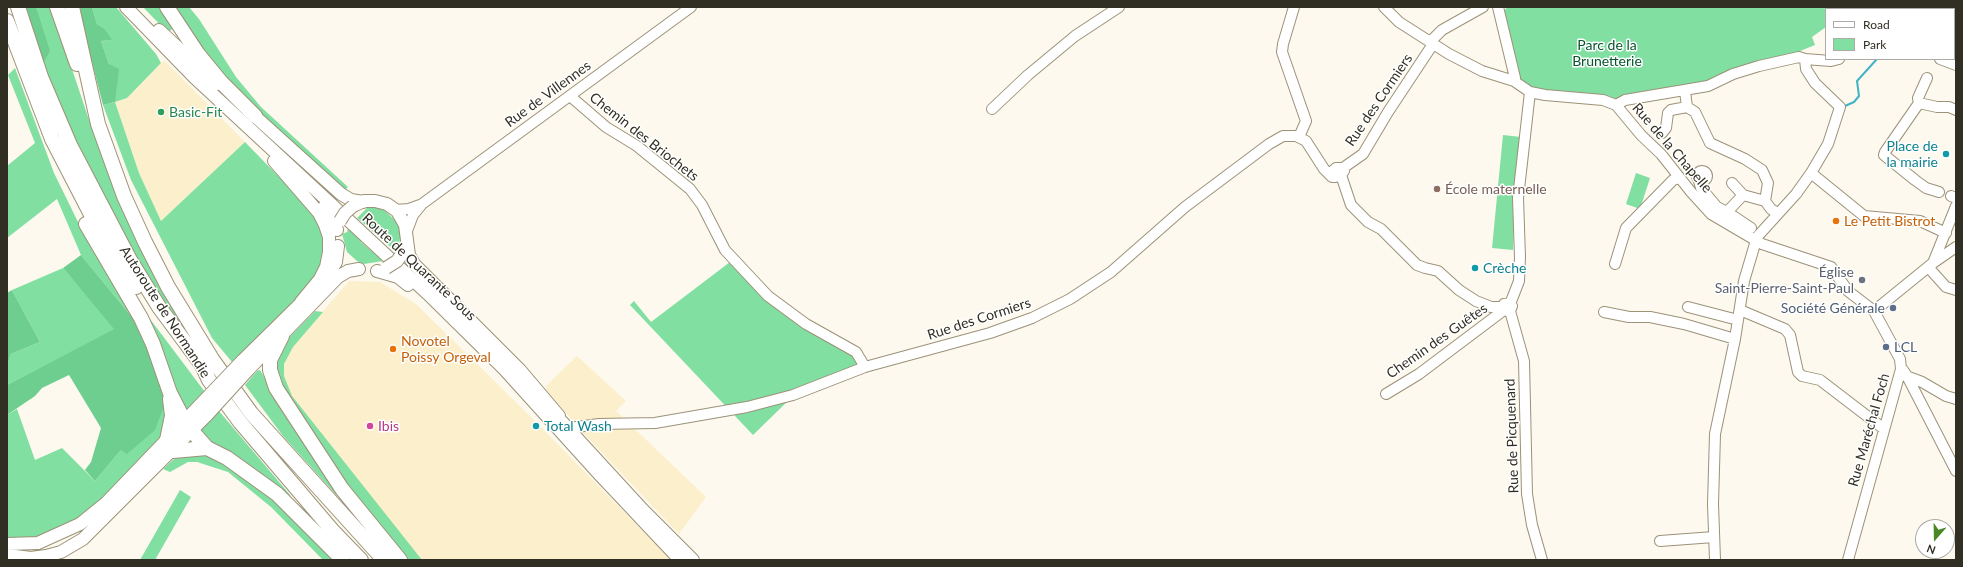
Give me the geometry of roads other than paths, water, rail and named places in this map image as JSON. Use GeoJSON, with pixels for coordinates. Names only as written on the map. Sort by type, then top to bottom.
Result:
{"type":"FeatureCollection","features":[{"type":"Feature","properties":{"kind":"highway","name":"Autoroute de Normandie"},"geometry":{"type":"LineString","coordinates":[[18,7],[44,83],[70,145],[99,204],[130,260],[159,307],[202,365],[209,380],[279,469],[361,560]]}},
{"type":"Feature","properties":{"kind":"highway"},"geometry":{"type":"LineString","coordinates":[[57,7],[98,124]]}},
{"type":"Feature","properties":{"kind":"highway","name":"Autoroute de Normandie"},"geometry":{"type":"LineString","coordinates":[[72,7],[98,124],[124,196],[168,287],[212,359],[251,413],[384,560]]}},
{"type":"Feature","properties":{"kind":"highway"},"geometry":{"type":"LineString","coordinates":[[167,7],[198,54],[221,82],[254,116]]}},
{"type":"Feature","properties":{"kind":"highway"},"geometry":{"type":"LineString","coordinates":[[7,21],[52,139],[81,196],[115,256],[196,369],[209,380]]}},
{"type":"Feature","properties":{"kind":"highway"},"geometry":{"type":"LineString","coordinates":[[52,139],[54,155],[68,190],[96,244],[141,318],[153,344],[170,393],[189,426],[207,448]]}},
{"type":"Feature","properties":{"kind":"highway"},"geometry":{"type":"LineString","coordinates":[[282,336],[270,360],[270,370],[276,388],[342,489],[400,560]]}},
{"type":"Feature","properties":{"kind":"highway"},"geometry":{"type":"LineString","coordinates":[[170,393],[172,416],[170,445],[207,448],[227,458],[272,491],[343,560]]}},
{"type":"Feature","properties":{"kind":"main road"},"geometry":{"type":"LineString","coordinates":[[120,7],[171,63],[331,214],[338,225]]}},
{"type":"Feature","properties":{"kind":"main road","name":"Route de Quarante Sous"},"geometry":{"type":"LineString","coordinates":[[126,7],[194,77],[428,294],[500,364],[692,560]]}},
{"type":"Feature","properties":{"kind":"main road"},"geometry":{"type":"LineString","coordinates":[[137,9],[195,65],[341,194],[358,204]]}},
{"type":"Feature","properties":{"kind":"main road","name":"Route de Quarante Sous"},"geometry":{"type":"LineString","coordinates":[[137,9],[198,74],[432,292],[569,428],[575,441],[668,555],[680,560]]}},
{"type":"Feature","properties":{"kind":"main road"},"geometry":{"type":"LineString","coordinates":[[7,555],[47,559],[83,539],[246,365],[320,279],[326,267],[329,245],[328,232],[323,220],[315,208],[274,161]]}},
{"type":"Feature","properties":{"kind":"main road"},"geometry":{"type":"LineString","coordinates":[[301,302],[331,274],[337,259],[338,225],[345,213],[358,204],[380,202],[395,210],[403,219],[407,235],[409,255],[416,268],[520,370],[569,428]]}},
{"type":"Feature","properties":{"kind":"main road"},"geometry":{"type":"LineString","coordinates":[[382,270],[397,261],[404,251],[407,235]]}},
{"type":"Feature","properties":{"kind":"main road"},"geometry":{"type":"LineString","coordinates":[[338,246],[345,259],[359,269]]}},
{"type":"Feature","properties":{"kind":"main road"},"geometry":{"type":"LineString","coordinates":[[246,365],[282,336],[338,277],[348,271],[359,269],[382,270],[403,281],[575,441]]}},
{"type":"Feature","properties":{"kind":"main road"},"geometry":{"type":"LineString","coordinates":[[7,544],[38,543],[80,524],[106,503],[170,445]]}},
{"type":"Feature","properties":{"kind":"main road"},"geometry":{"type":"LineString","coordinates":[[47,559],[50,544],[74,533],[80,524]]}},
{"type":"Feature","properties":{"kind":"main road"},"geometry":{"type":"LineString","coordinates":[[38,543],[47,559]]}},
{"type":"Feature","properties":{"kind":"street","name":"Rue de Villennes"},"geometry":{"type":"LineString","coordinates":[[395,210],[413,208],[422,204],[690,7]]}},
{"type":"Feature","properties":{"kind":"street"},"geometry":{"type":"LineString","coordinates":[[992,109],[1028,75],[1075,36],[1119,7]]}},
{"type":"Feature","properties":{"kind":"street"},"geometry":{"type":"LineString","coordinates":[[1294,7],[1282,52],[1306,121],[1299,137],[1306,141],[1324,170],[1334,178],[1342,171],[1351,205],[1368,222],[1381,229],[1417,265],[1438,271],[1459,290],[1476,301],[1491,307],[1507,308],[1519,281],[1520,257],[1518,198],[1530,92]]}},
{"type":"Feature","properties":{"kind":"street","name":"Rue de la Chapelle"},"geometry":{"type":"LineString","coordinates":[[1384,7],[1399,22],[1431,43],[1476,68],[1514,81],[1530,92],[1545,95],[1603,100],[1616,105],[1641,135],[1661,154],[1679,178],[1711,214],[1756,241],[1769,247],[1831,268],[1848,291],[1874,311]]}},
{"type":"Feature","properties":{"kind":"street","name":"Rue des Cormiers"},"geometry":{"type":"LineString","coordinates":[[1342,171],[1363,154],[1431,43],[1442,30],[1483,7]]}},
{"type":"Feature","properties":{"kind":"street"},"geometry":{"type":"LineString","coordinates":[[1498,7],[1516,78],[1514,81]]}},
{"type":"Feature","properties":{"kind":"street"},"geometry":{"type":"LineString","coordinates":[[1616,105],[1625,100],[1708,86],[1733,74],[1759,66],[1799,57],[1805,59],[1835,60]]}},
{"type":"Feature","properties":{"kind":"street"},"geometry":{"type":"LineString","coordinates":[[1715,560],[1713,504],[1715,434],[1735,339],[1744,281],[1757,237],[1777,213],[1796,194],[1811,172],[1828,144],[1840,107],[1815,83],[1806,69],[1805,59]]}},
{"type":"Feature","properties":{"kind":"street"},"geometry":{"type":"LineString","coordinates":[[1943,60],[1956,65]]}},
{"type":"Feature","properties":{"kind":"street"},"geometry":{"type":"LineString","coordinates":[[1920,103],[1918,98],[1927,78]]}},
{"type":"Feature","properties":{"kind":"street"},"geometry":{"type":"LineString","coordinates":[[1685,91],[1687,107]]}},
{"type":"Feature","properties":{"kind":"street","name":"Chemin des Briochets"},"geometry":{"type":"LineString","coordinates":[[570,96],[601,123],[637,146],[690,189],[702,205],[725,250],[768,296],[806,324],[856,352],[865,367]]}},
{"type":"Feature","properties":{"kind":"street"},"geometry":{"type":"LineString","coordinates":[[1920,103],[1937,107],[1949,107],[1956,110]]}},
{"type":"Feature","properties":{"kind":"street"},"geometry":{"type":"LineString","coordinates":[[1920,103],[1884,155],[1926,188],[1939,192]]}},
{"type":"Feature","properties":{"kind":"street"},"geometry":{"type":"LineString","coordinates":[[1662,133],[1666,128],[1668,113],[1687,107],[1695,112],[1710,144],[1745,159],[1762,170],[1768,183],[1765,202]]}},
{"type":"Feature","properties":{"kind":"street","name":"Rue des Cormiers"},"geometry":{"type":"LineString","coordinates":[[569,428],[655,423],[747,407],[793,395],[865,367],[990,333],[1032,318],[1070,299],[1111,272],[1172,217],[1269,144],[1283,136],[1299,137]]}},
{"type":"Feature","properties":{"kind":"street"},"geometry":{"type":"LineString","coordinates":[[1811,172],[1864,216],[1920,221],[1946,233]]}},
{"type":"Feature","properties":{"kind":"street"},"geometry":{"type":"LineString","coordinates":[[1615,264],[1626,228],[1673,180],[1679,178]]}},
{"type":"Feature","properties":{"kind":"street"},"geometry":{"type":"LineString","coordinates":[[1699,181],[1701,188],[1717,207],[1751,228]]}},
{"type":"Feature","properties":{"kind":"street"},"geometry":{"type":"LineString","coordinates":[[1732,183],[1743,195],[1765,202],[1777,213]]}},
{"type":"Feature","properties":{"kind":"street"},"geometry":{"type":"LineString","coordinates":[[1727,212],[1743,195]]}},
{"type":"Feature","properties":{"kind":"street","name":"Rue de Villennes"},"geometry":{"type":"LineString","coordinates":[[407,235],[413,215],[422,204]]}},
{"type":"Feature","properties":{"kind":"street"},"geometry":{"type":"LineString","coordinates":[[1931,265],[1942,243],[1956,206]]}},
{"type":"Feature","properties":{"kind":"street"},"geometry":{"type":"LineString","coordinates":[[1942,243],[1944,246],[1954,249]]}},
{"type":"Feature","properties":{"kind":"street"},"geometry":{"type":"LineString","coordinates":[[1874,311],[1931,265],[1954,249]]}},
{"type":"Feature","properties":{"kind":"street"},"geometry":{"type":"LineString","coordinates":[[1931,265],[1946,288],[1956,290]]}},
{"type":"Feature","properties":{"kind":"street"},"geometry":{"type":"LineString","coordinates":[[1688,307],[1739,315],[1785,329],[1790,335],[1798,372],[1802,376],[1820,380],[1884,429]]}},
{"type":"Feature","properties":{"kind":"street","name":"Chemin des Guêtes"},"geometry":{"type":"LineString","coordinates":[[1386,394],[1420,374],[1507,308]]}},
{"type":"Feature","properties":{"kind":"street","name":"Rue de Picquenard"},"geometry":{"type":"LineString","coordinates":[[1507,308],[1524,361],[1527,494],[1532,525],[1542,560]]}},
{"type":"Feature","properties":{"kind":"street","name":"Rue Maréchal Foch"},"geometry":{"type":"LineString","coordinates":[[1848,560],[1884,429],[1902,373],[1900,359],[1874,311]]}},
{"type":"Feature","properties":{"kind":"street"},"geometry":{"type":"LineString","coordinates":[[1604,312],[1629,317],[1650,317],[1684,324],[1735,339]]}},
{"type":"Feature","properties":{"kind":"street"},"geometry":{"type":"LineString","coordinates":[[1902,373],[1946,396],[1956,398]]}},
{"type":"Feature","properties":{"kind":"street"},"geometry":{"type":"LineString","coordinates":[[1902,373],[1956,471]]}},
{"type":"Feature","properties":{"kind":"street"},"geometry":{"type":"LineString","coordinates":[[575,441],[584,426]]}},
{"type":"Feature","properties":{"kind":"street"},"geometry":{"type":"LineString","coordinates":[[1660,541],[1714,537]]}},
{"type":"Feature","properties":{"kind":"waterway"},"geometry":{"type":"LineString","coordinates":[[1845,106],[1854,102],[1859,96],[1857,81],[1876,60]]}},
{"type":"Feature","properties":{"kind":"place","name":"Basic-Fit"},"geometry":{"type":"Point","coordinates":[161,112]}},
{"type":"Feature","properties":{"kind":"place","name":"Place de la mairie"},"geometry":{"type":"Point","coordinates":[1946,154]}},
{"type":"Feature","properties":{"kind":"place","name":"École maternelle"},"geometry":{"type":"Point","coordinates":[1437,189]}},
{"type":"Feature","properties":{"kind":"place","name":"Le Petit Bistrot"},"geometry":{"type":"Point","coordinates":[1836,221]}},
{"type":"Feature","properties":{"kind":"place","name":"Crèche"},"geometry":{"type":"Point","coordinates":[1475,268]}},
{"type":"Feature","properties":{"kind":"place","name":"Église Saint-Pierre-Saint-Paul"},"geometry":{"type":"Point","coordinates":[1862,280]}},
{"type":"Feature","properties":{"kind":"place","name":"Société Générale"},"geometry":{"type":"Point","coordinates":[1893,308]}},
{"type":"Feature","properties":{"kind":"place","name":"LCL"},"geometry":{"type":"Point","coordinates":[1886,347]}},
{"type":"Feature","properties":{"kind":"place","name":"Novotel Poissy Orgeval"},"geometry":{"type":"Point","coordinates":[393,349]}},
{"type":"Feature","properties":{"kind":"place","name":"Ibis"},"geometry":{"type":"Point","coordinates":[370,426]}},
{"type":"Feature","properties":{"kind":"place","name":"Total Wash"},"geometry":{"type":"Point","coordinates":[536,426]}},
{"type":"Feature","properties":{"kind":"park label","name":"Parc de la Brunetterie"},"geometry":{"type":"Point","coordinates":[1607,54]}}]}
